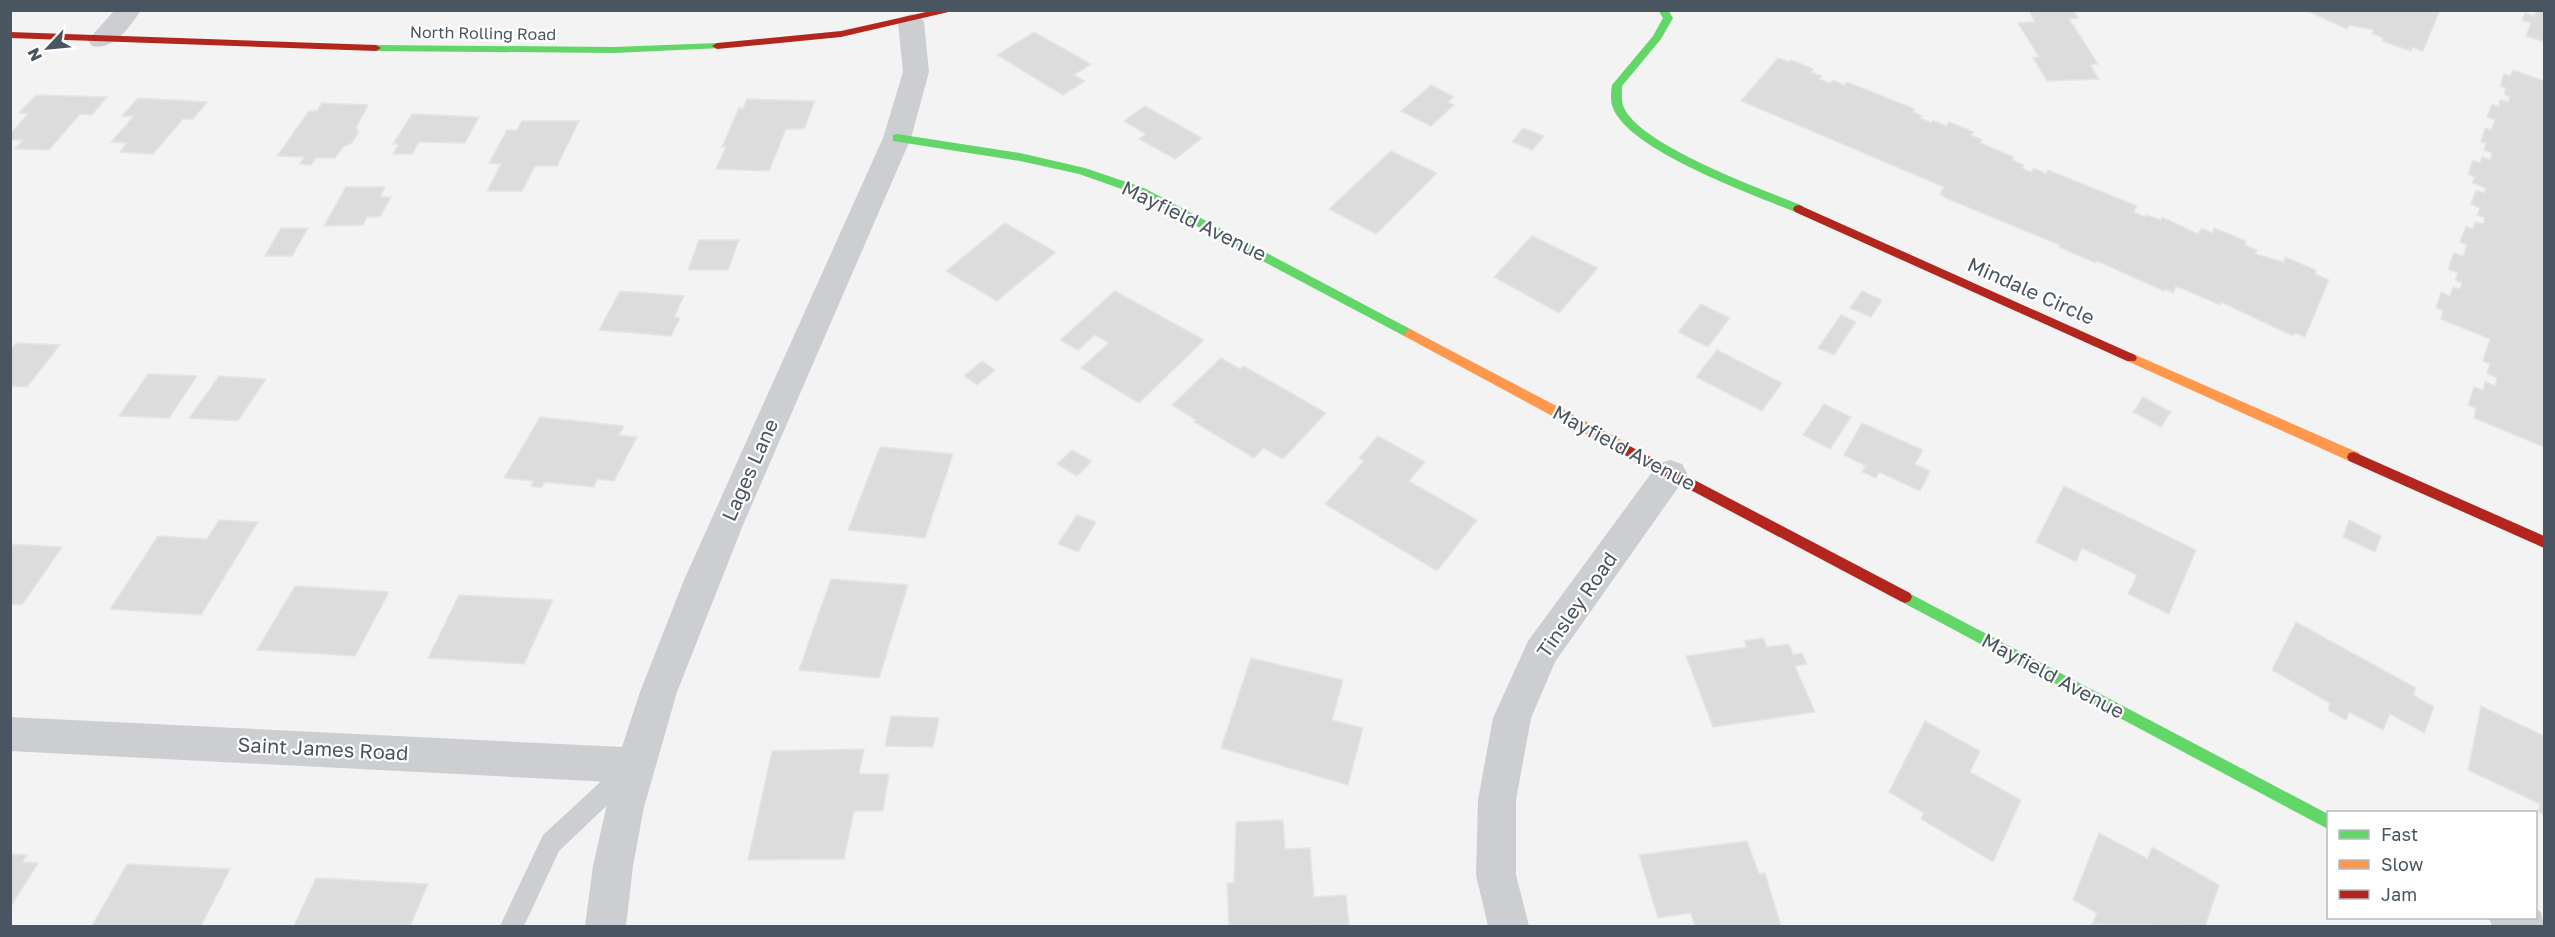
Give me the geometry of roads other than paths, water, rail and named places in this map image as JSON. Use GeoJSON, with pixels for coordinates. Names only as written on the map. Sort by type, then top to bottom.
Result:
{"type":"FeatureCollection","features":[{"type":"Feature","properties":{"kind":"street"},"geometry":{"type":"LineString","coordinates":[[101,40],[129,10]]}},
{"type":"Feature","properties":{"kind":"street","name":"North Rolling Road"},"geometry":{"type":"LineString","coordinates":[[10,35],[101,40],[450,49],[614,50],[746,45],[844,36],[911,22],[952,10]]}},
{"type":"Feature","properties":{"kind":"street","name":"Mindale Circle"},"geometry":{"type":"LineString","coordinates":[[1663,10],[1668,18],[1657,37],[1617,85],[1617,108],[1635,130],[1673,153],[2544,542]]}},
{"type":"Feature","properties":{"kind":"street","name":"Lages Lane"},"geometry":{"type":"LineString","coordinates":[[606,927],[610,887],[634,765],[656,694],[692,602],[897,138],[916,72],[911,22]]}},
{"type":"Feature","properties":{"kind":"street","name":"Mayfield Avenue"},"geometry":{"type":"LineString","coordinates":[[897,138],[1039,160],[1101,176],[1140,191],[2327,821]]}},
{"type":"Feature","properties":{"kind":"street","name":"Tinsley Road"},"geometry":{"type":"LineString","coordinates":[[1508,927],[1496,875],[1497,800],[1512,718],[1541,652],[1670,473]]}},
{"type":"Feature","properties":{"kind":"street","name":"Saint James Road"},"geometry":{"type":"LineString","coordinates":[[10,734],[634,765]]}},
{"type":"Feature","properties":{"kind":"street"},"geometry":{"type":"LineString","coordinates":[[2511,919],[2526,927]]}},
{"type":"Feature","properties":{"kind":"lane"},"geometry":{"type":"LineString","coordinates":[[512,927],[550,843],[634,765]]}}]}
